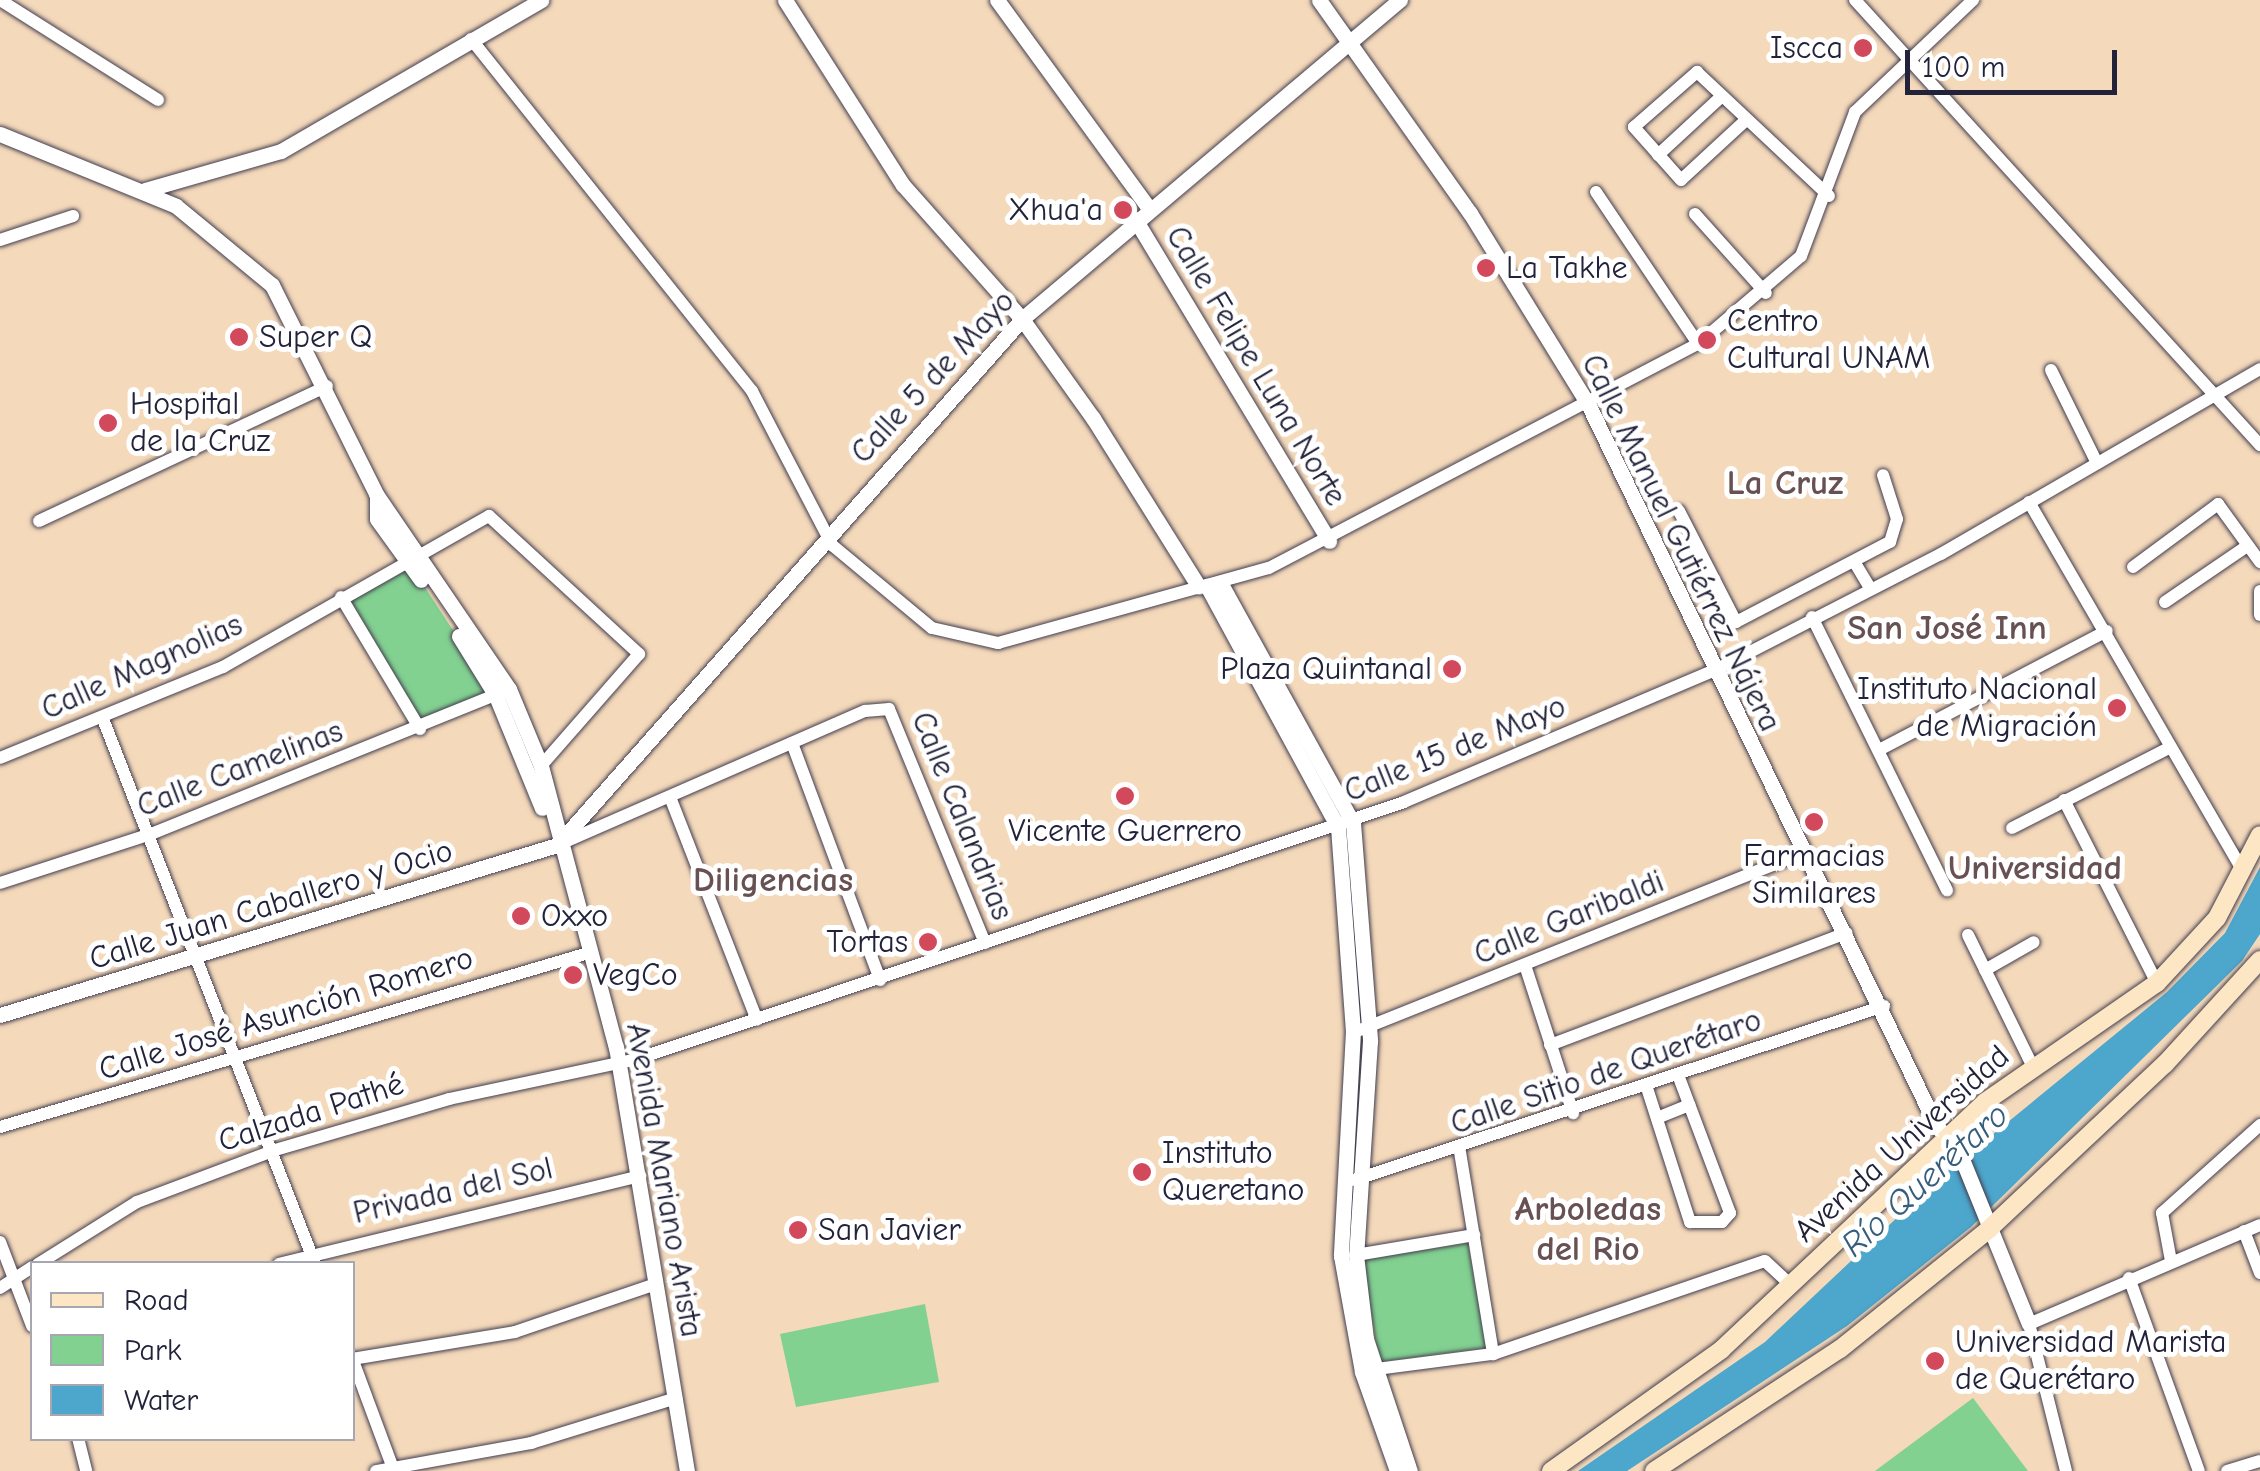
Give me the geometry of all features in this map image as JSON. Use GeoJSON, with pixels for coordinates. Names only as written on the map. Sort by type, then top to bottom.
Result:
{"type":"FeatureCollection","features":[{"type":"Feature","properties":{"kind":"main road","name":"Avenida Universidad"},"geometry":{"type":"LineString","coordinates":[[1550,1471],[1722,1350],[1945,1140],[2032,1065],[2157,983],[2206,934],[2260,835]]}},
{"type":"Feature","properties":{"kind":"main road"},"geometry":{"type":"LineString","coordinates":[[1654,1471],[1840,1350],[2165,1064],[2260,960]]}},
{"type":"Feature","properties":{"kind":"street"},"geometry":{"type":"LineString","coordinates":[[0,0],[158,100]]}},
{"type":"Feature","properties":{"kind":"street"},"geometry":{"type":"LineString","coordinates":[[145,190],[280,151],[540,0]]}},
{"type":"Feature","properties":{"kind":"street"},"geometry":{"type":"LineString","coordinates":[[785,0],[903,185],[1022,319],[1209,586],[1345,825],[1360,1030],[1341,1256],[1368,1370],[1398,1471]]}},
{"type":"Feature","properties":{"kind":"street"},"geometry":{"type":"LineString","coordinates":[[997,0],[1147,206]]}},
{"type":"Feature","properties":{"kind":"street","name":"Calle Manuel Gutiérrez Nájera"},"geometry":{"type":"LineString","coordinates":[[1319,0],[1589,406],[1712,671],[1884,1006],[1945,1140],[1962,1159],[2029,1324]]}},
{"type":"Feature","properties":{"kind":"street","name":"Calle 5 de Mayo"},"geometry":{"type":"LineString","coordinates":[[557,844],[698,694],[826,534],[1022,319],[1147,206],[1347,39],[1400,0]]}},
{"type":"Feature","properties":{"kind":"street"},"geometry":{"type":"LineString","coordinates":[[1855,0],[2260,444]]}},
{"type":"Feature","properties":{"kind":"street"},"geometry":{"type":"LineString","coordinates":[[471,39],[752,391],[826,534],[906,611],[957,639],[998,643],[1209,586],[1329,542],[1589,406],[1698,344],[1766,293],[1801,256],[1829,196],[1855,112],[1907,58],[1972,0]]}},
{"type":"Feature","properties":{"kind":"street"},"geometry":{"type":"LineString","coordinates":[[1746,120],[1681,180],[1634,127],[1697,72],[1829,196]]}},
{"type":"Feature","properties":{"kind":"street"},"geometry":{"type":"LineString","coordinates":[[1658,154],[1722,96]]}},
{"type":"Feature","properties":{"kind":"street"},"geometry":{"type":"LineString","coordinates":[[0,134],[145,190],[209,226],[272,285],[327,386],[376,494],[411,557],[502,692],[541,766],[557,844]]}},
{"type":"Feature","properties":{"kind":"street"},"geometry":{"type":"LineString","coordinates":[[1596,192],[1698,344]]}},
{"type":"Feature","properties":{"kind":"street"},"geometry":{"type":"LineString","coordinates":[[1696,214],[1766,293]]}},
{"type":"Feature","properties":{"kind":"street"},"geometry":{"type":"LineString","coordinates":[[0,240],[73,216]]}},
{"type":"Feature","properties":{"kind":"street","name":"Calle Felipe Luna Norte"},"geometry":{"type":"LineString","coordinates":[[1136,219],[1329,542]]}},
{"type":"Feature","properties":{"kind":"street"},"geometry":{"type":"LineString","coordinates":[[2051,370],[2096,463]]}},
{"type":"Feature","properties":{"kind":"street","name":"Calle 15 de Mayo"},"geometry":{"type":"LineString","coordinates":[[620,1064],[1345,825],[1712,671],[2029,502],[2260,370]]}},
{"type":"Feature","properties":{"kind":"street"},"geometry":{"type":"LineString","coordinates":[[40,521],[327,386]]}},
{"type":"Feature","properties":{"kind":"street"},"geometry":{"type":"LineString","coordinates":[[1679,511],[1736,622],[1855,564],[1897,528],[1883,475]]}},
{"type":"Feature","properties":{"kind":"street"},"geometry":{"type":"LineString","coordinates":[[2029,502],[2242,870]]}},
{"type":"Feature","properties":{"kind":"street"},"geometry":{"type":"LineString","coordinates":[[2133,566],[2218,504],[2260,562]]}},
{"type":"Feature","properties":{"kind":"street","name":"Calle Magnolias"},"geometry":{"type":"LineString","coordinates":[[0,758],[223,667],[411,557],[494,516],[639,654],[541,766]]}},
{"type":"Feature","properties":{"kind":"street"},"geometry":{"type":"LineString","coordinates":[[2165,602],[2247,546]]}},
{"type":"Feature","properties":{"kind":"street"},"geometry":{"type":"LineString","coordinates":[[1855,564],[1870,588]]}},
{"type":"Feature","properties":{"kind":"street"},"geometry":{"type":"LineString","coordinates":[[2260,592],[2260,616]]}},
{"type":"Feature","properties":{"kind":"street"},"geometry":{"type":"LineString","coordinates":[[341,597],[420,728]]}},
{"type":"Feature","properties":{"kind":"street"},"geometry":{"type":"LineString","coordinates":[[1812,617],[1946,890]]}},
{"type":"Feature","properties":{"kind":"street"},"geometry":{"type":"LineString","coordinates":[[1879,750],[2106,632]]}},
{"type":"Feature","properties":{"kind":"street"},"geometry":{"type":"LineString","coordinates":[[502,692],[557,844]]}},
{"type":"Feature","properties":{"kind":"street","name":"Calle Camelinas"},"geometry":{"type":"LineString","coordinates":[[0,883],[151,834],[502,692]]}},
{"type":"Feature","properties":{"kind":"street","name":"Calle Calandrias"},"geometry":{"type":"LineString","coordinates":[[792,744],[888,709],[985,943]]}},
{"type":"Feature","properties":{"kind":"street"},"geometry":{"type":"LineString","coordinates":[[103,719],[276,1150],[313,1258]]}},
{"type":"Feature","properties":{"kind":"street"},"geometry":{"type":"LineString","coordinates":[[557,844],[792,744],[880,980]]}},
{"type":"Feature","properties":{"kind":"street"},"geometry":{"type":"LineString","coordinates":[[2012,828],[2171,748]]}},
{"type":"Feature","properties":{"kind":"street"},"geometry":{"type":"LineString","coordinates":[[670,797],[757,1020]]}},
{"type":"Feature","properties":{"kind":"street"},"geometry":{"type":"LineString","coordinates":[[2064,800],[2157,983]]}},
{"type":"Feature","properties":{"kind":"street","name":"Avenida Mariano Arista"},"geometry":{"type":"LineString","coordinates":[[557,844],[620,1064],[687,1471]]}},
{"type":"Feature","properties":{"kind":"street","name":"Calle Juan Caballero y Ocio"},"geometry":{"type":"LineString","coordinates":[[0,1015],[557,844]]}},
{"type":"Feature","properties":{"kind":"street","name":"Calle Garibaldi"},"geometry":{"type":"LineString","coordinates":[[1360,1030],[1805,852]]}},
{"type":"Feature","properties":{"kind":"street"},"geometry":{"type":"LineString","coordinates":[[1550,1045],[1846,933]]}},
{"type":"Feature","properties":{"kind":"street"},"geometry":{"type":"LineString","coordinates":[[1968,935],[2032,1065]]}},
{"type":"Feature","properties":{"kind":"street"},"geometry":{"type":"LineString","coordinates":[[1985,970],[2034,942]]}},
{"type":"Feature","properties":{"kind":"street","name":"Calle José Asunción Romero"},"geometry":{"type":"LineString","coordinates":[[0,1127],[588,953]]}},
{"type":"Feature","properties":{"kind":"street"},"geometry":{"type":"LineString","coordinates":[[1525,965],[1570,1106]]}},
{"type":"Feature","properties":{"kind":"street","name":"Calle Sitio de Querétaro"},"geometry":{"type":"LineString","coordinates":[[1350,1182],[1460,1152],[1570,1106],[1647,1088],[1884,1006]]}},
{"type":"Feature","properties":{"kind":"street","name":"Calzada Pathé"},"geometry":{"type":"LineString","coordinates":[[41,1261],[136,1202],[276,1150],[449,1099],[620,1064]]}},
{"type":"Feature","properties":{"kind":"street"},"geometry":{"type":"LineString","coordinates":[[1647,1088],[1690,1222],[1722,1222],[1730,1213],[1679,1077]]}},
{"type":"Feature","properties":{"kind":"street"},"geometry":{"type":"LineString","coordinates":[[1657,1118],[1690,1106]]}},
{"type":"Feature","properties":{"kind":"street"},"geometry":{"type":"LineString","coordinates":[[2171,1261],[2162,1213],[2260,1125]]}},
{"type":"Feature","properties":{"kind":"street"},"geometry":{"type":"LineString","coordinates":[[1460,1152],[1493,1354]]}},
{"type":"Feature","properties":{"kind":"street","name":"Privada del Sol"},"geometry":{"type":"LineString","coordinates":[[313,1258],[640,1176]]}},
{"type":"Feature","properties":{"kind":"street"},"geometry":{"type":"LineString","coordinates":[[1350,1182],[1368,1370],[1410,1471]]}},
{"type":"Feature","properties":{"kind":"street"},"geometry":{"type":"LineString","coordinates":[[2066,1471],[2029,1324],[2260,1225]]}},
{"type":"Feature","properties":{"kind":"street"},"geometry":{"type":"LineString","coordinates":[[2244,1231],[2260,1272]]}},
{"type":"Feature","properties":{"kind":"street"},"geometry":{"type":"LineString","coordinates":[[1356,1255],[1474,1236]]}},
{"type":"Feature","properties":{"kind":"street"},"geometry":{"type":"LineString","coordinates":[[0,1242],[30,1321]]}},
{"type":"Feature","properties":{"kind":"street"},"geometry":{"type":"LineString","coordinates":[[1368,1370],[1493,1354],[1765,1261],[1792,1286]]}},
{"type":"Feature","properties":{"kind":"street","name":"Calzada Pathé"},"geometry":{"type":"LineString","coordinates":[[0,1288],[30,1269]]}},
{"type":"Feature","properties":{"kind":"street"},"geometry":{"type":"LineString","coordinates":[[2129,1278],[2199,1471]]}},
{"type":"Feature","properties":{"kind":"street"},"geometry":{"type":"LineString","coordinates":[[355,1359],[515,1332],[656,1284]]}},
{"type":"Feature","properties":{"kind":"street"},"geometry":{"type":"LineString","coordinates":[[355,1364],[393,1469]]}},
{"type":"Feature","properties":{"kind":"street"},"geometry":{"type":"LineString","coordinates":[[376,1471],[532,1443],[676,1398]]}},
{"type":"Feature","properties":{"kind":"street"},"geometry":{"type":"LineString","coordinates":[[79,1441],[86,1471]]}},
{"type":"Feature","properties":{"kind":"street"},"geometry":{"type":"LineString","coordinates":[[2227,1471],[2260,1461]]}},
{"type":"Feature","properties":{"kind":"green space"},"geometry":{"type":"Polygon","coordinates":[[[407,560],[496,696],[420,729],[341,597],[407,560]]]}},
{"type":"Feature","properties":{"kind":"green space"},"geometry":{"type":"Polygon","coordinates":[[[1468,1243],[1486,1348],[1379,1362],[1363,1260],[1468,1243]]]}},
{"type":"Feature","properties":{"kind":"green space"},"geometry":{"type":"Polygon","coordinates":[[[925,1304],[939,1382],[796,1407],[780,1334],[925,1304]]]}},
{"type":"Feature","properties":{"kind":"green space"},"geometry":{"type":"Polygon","coordinates":[[[1973,1398],[2028,1471],[1875,1471],[1973,1398]]]}},
{"type":"Feature","properties":{"kind":"water"},"geometry":{"type":"Polygon","coordinates":[[[2260,867],[2260,934],[2242,961],[1971,1227],[1847,1326],[1627,1471],[1578,1471],[1765,1342],[1937,1180],[2167,992],[2225,933],[2260,867]]]}},
{"type":"Feature","properties":{"kind":"place","name":"Iscca"},"geometry":{"type":"Point","coordinates":[1863,48]}},
{"type":"Feature","properties":{"kind":"place","name":"Xhua'a"},"geometry":{"type":"Point","coordinates":[1123,210]}},
{"type":"Feature","properties":{"kind":"place","name":"La Takhe"},"geometry":{"type":"Point","coordinates":[1486,268]}},
{"type":"Feature","properties":{"kind":"place","name":"Super Q"},"geometry":{"type":"Point","coordinates":[239,337]}},
{"type":"Feature","properties":{"kind":"place","name":"Centro Cultural UNAM"},"geometry":{"type":"Point","coordinates":[1707,340]}},
{"type":"Feature","properties":{"kind":"place","name":"Hospital de la Cruz"},"geometry":{"type":"Point","coordinates":[108,423]}},
{"type":"Feature","properties":{"kind":"place","name":"Plaza Quintanal"},"geometry":{"type":"Point","coordinates":[1452,669]}},
{"type":"Feature","properties":{"kind":"place","name":"Instituto Nacional de Migración"},"geometry":{"type":"Point","coordinates":[2117,708]}},
{"type":"Feature","properties":{"kind":"place","name":"Vicente Guerrero"},"geometry":{"type":"Point","coordinates":[1125,796]}},
{"type":"Feature","properties":{"kind":"place","name":"Farmacias Similares"},"geometry":{"type":"Point","coordinates":[1814,822]}},
{"type":"Feature","properties":{"kind":"place","name":"Oxxo"},"geometry":{"type":"Point","coordinates":[521,916]}},
{"type":"Feature","properties":{"kind":"place","name":"Tortas"},"geometry":{"type":"Point","coordinates":[928,942]}},
{"type":"Feature","properties":{"kind":"place","name":"VegCo"},"geometry":{"type":"Point","coordinates":[573,975]}},
{"type":"Feature","properties":{"kind":"place","name":"Instituto Queretano"},"geometry":{"type":"Point","coordinates":[1142,1172]}},
{"type":"Feature","properties":{"kind":"place","name":"San Javier"},"geometry":{"type":"Point","coordinates":[798,1230]}},
{"type":"Feature","properties":{"kind":"place","name":"Universidad Marista de Querétaro"},"geometry":{"type":"Point","coordinates":[1935,1361]}},
{"type":"Feature","properties":{"kind":"district","name":"La Cruz"},"geometry":{"type":"Point","coordinates":[1785,483]}},
{"type":"Feature","properties":{"kind":"district","name":"San José Inn"},"geometry":{"type":"Point","coordinates":[1947,628]}},
{"type":"Feature","properties":{"kind":"district","name":"Universidad"},"geometry":{"type":"Point","coordinates":[2035,868]}},
{"type":"Feature","properties":{"kind":"district","name":"Diligencias"},"geometry":{"type":"Point","coordinates":[773,880]}},
{"type":"Feature","properties":{"kind":"district","name":"Arboledas del Rio"},"geometry":{"type":"Point","coordinates":[1588,1229]}},
{"type":"Feature","properties":{"kind":"water label","name":"Río Querétaro"},"geometry":{"type":"Point","coordinates":[1925,1180]}}]}
